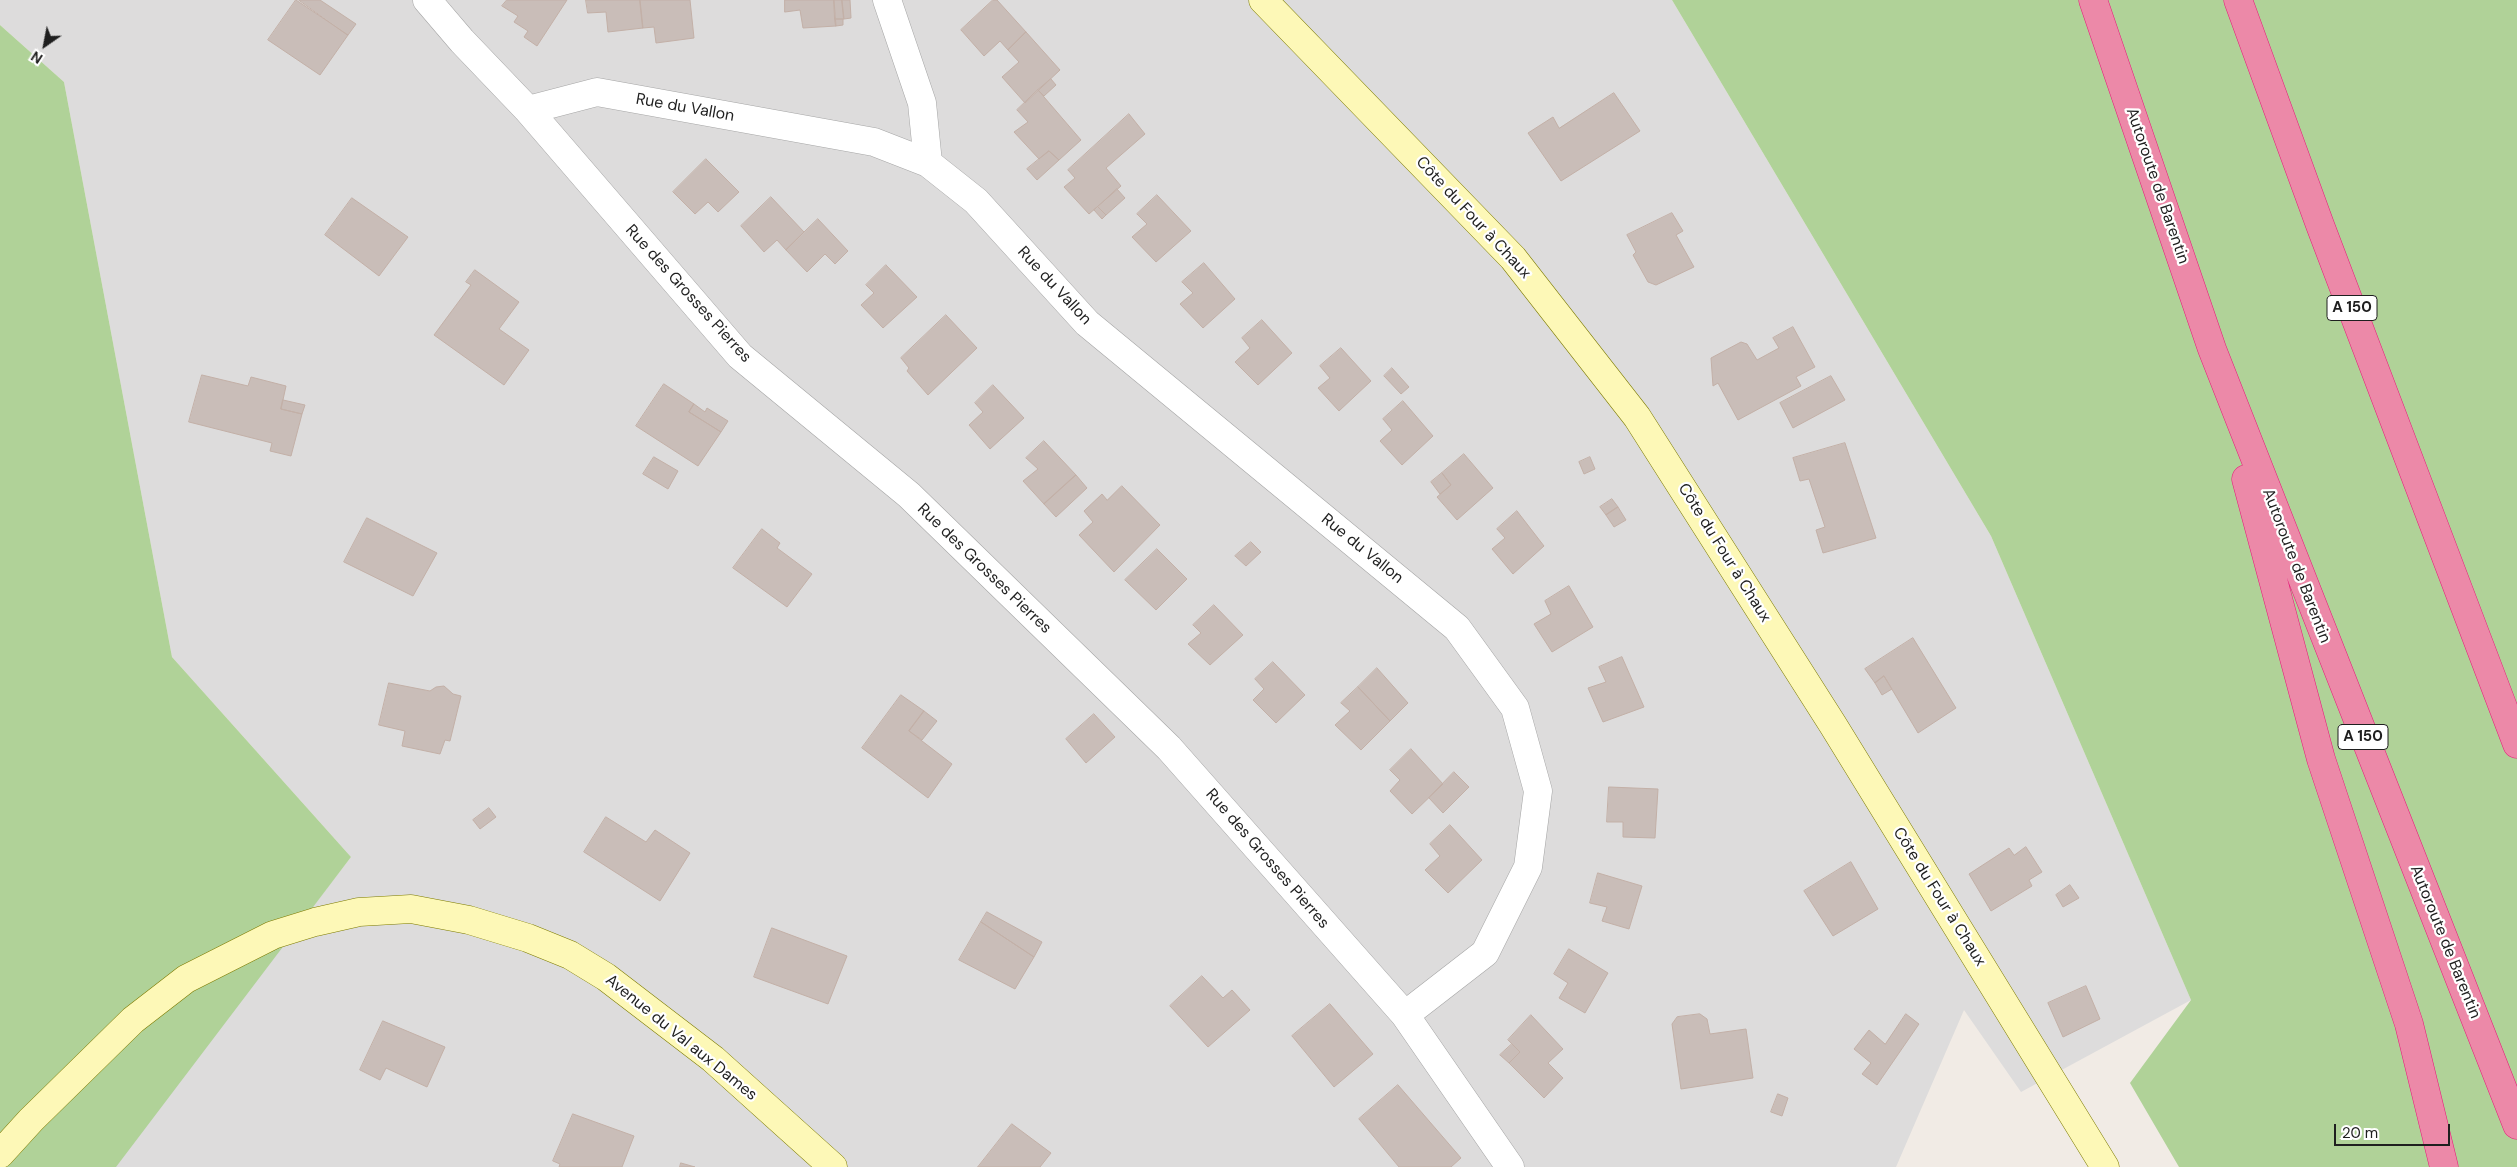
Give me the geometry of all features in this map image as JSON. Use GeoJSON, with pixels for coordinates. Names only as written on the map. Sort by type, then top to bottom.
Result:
{"type":"FeatureCollection","features":[{"type":"Feature","properties":{"kind":"highway","name":"Autoroute de Barentin"},"geometry":{"type":"LineString","coordinates":[[2093,0],[2212,349],[2517,1125]]}},
{"type":"Feature","properties":{"kind":"highway","name":"A 150"},"geometry":{"type":"LineString","coordinates":[[2238,0],[2320,225],[2517,744]]}},
{"type":"Feature","properties":{"kind":"highway"},"geometry":{"type":"LineString","coordinates":[[2212,349],[2321,759],[2409,1024],[2444,1167]]}},
{"type":"Feature","properties":{"kind":"highway"},"geometry":{"type":"LineString","coordinates":[[2468,615],[2517,697]]}},
{"type":"Feature","properties":{"kind":"street","name":"Rue des Grosses Pierres"},"geometry":{"type":"LineString","coordinates":[[427,0],[462,41],[528,110],[740,356],[909,496],[1169,748],[1405,1016],[1510,1167]]}},
{"type":"Feature","properties":{"kind":"street"},"geometry":{"type":"LineString","coordinates":[[887,0],[922,103],[928,163]]}},
{"type":"Feature","properties":{"kind":"street","name":"Côte du Four à Chaux"},"geometry":{"type":"LineString","coordinates":[[1263,0],[1514,258],[1638,417],[1833,725],[2105,1167]]}},
{"type":"Feature","properties":{"kind":"street","name":"Rue du Vallon"},"geometry":{"type":"LineString","coordinates":[[528,110],[597,92],[874,142],[928,163],[976,201],[1087,323],[1457,628],[1515,708],[1538,791],[1528,867],[1485,953],[1405,1016]]}},
{"type":"Feature","properties":{"kind":"street","name":"Avenue du Val aux Dames"},"geometry":{"type":"LineString","coordinates":[[0,1154],[31,1120],[127,1026],[186,979],[273,936],[315,922],[358,912],[411,909],[469,920],[528,938],[570,955],[606,977],[713,1059],[833,1167]]}},
{"type":"Feature","properties":{"kind":"shaded area"},"geometry":{"type":"Polygon","coordinates":[[[0,0],[1672,0],[1991,536],[2191,1000],[2021,1092],[1964,1010],[1896,1167],[112,1167],[351,857],[172,657],[64,82],[0,25],[0,0]]]}},
{"type":"Feature","properties":{"kind":"green space"},"geometry":{"type":"Polygon","coordinates":[[[1672,0],[2517,0],[2517,1167],[2179,1167],[2130,1083],[2191,1000],[1991,536],[1672,0]]]}},
{"type":"Feature","properties":{"kind":"green space"},"geometry":{"type":"Polygon","coordinates":[[[0,25],[64,82],[172,657],[351,857],[116,1167],[0,1167],[0,25]]]}},
{"type":"Feature","properties":{"kind":"building"},"geometry":{"type":"Polygon","coordinates":[[[296,0],[348,35],[320,75],[268,40],[296,0]]]}},
{"type":"Feature","properties":{"kind":"building"},"geometry":{"type":"Polygon","coordinates":[[[299,0],[320,0],[356,24],[348,35],[299,0]]]}},
{"type":"Feature","properties":{"kind":"building"},"geometry":{"type":"Polygon","coordinates":[[[507,0],[567,0],[537,46],[524,37],[528,31],[514,22],[518,16],[502,6],[507,0]]]}},
{"type":"Feature","properties":{"kind":"building"},"geometry":{"type":"Polygon","coordinates":[[[586,0],[640,0],[643,28],[608,32],[606,12],[588,13],[586,0]]]}},
{"type":"Feature","properties":{"kind":"building"},"geometry":{"type":"Polygon","coordinates":[[[640,0],[690,0],[694,38],[656,43],[654,27],[643,28],[640,0]]]}},
{"type":"Feature","properties":{"kind":"building"},"geometry":{"type":"Polygon","coordinates":[[[785,0],[834,0],[836,26],[803,28],[800,10],[785,12],[785,0]]]}},
{"type":"Feature","properties":{"kind":"building"},"geometry":{"type":"Polygon","coordinates":[[[834,0],[842,0],[844,19],[835,19],[834,0]]]}},
{"type":"Feature","properties":{"kind":"building"},"geometry":{"type":"Polygon","coordinates":[[[842,0],[850,0],[851,18],[844,19],[842,0]]]}},
{"type":"Feature","properties":{"kind":"building"},"geometry":{"type":"Polygon","coordinates":[[[993,0],[997,0],[1026,32],[1008,50],[1000,41],[984,56],[961,30],[993,0]]]}},
{"type":"Feature","properties":{"kind":"building"},"geometry":{"type":"Polygon","coordinates":[[[835,19],[843,19],[843,25],[836,26],[835,19]]]}},
{"type":"Feature","properties":{"kind":"building"},"geometry":{"type":"Polygon","coordinates":[[[1026,32],[1060,70],[1025,103],[1002,77],[1019,62],[1008,50],[1026,32]]]}},
{"type":"Feature","properties":{"kind":"building"},"geometry":{"type":"Polygon","coordinates":[[[1051,79],[1056,85],[1044,96],[1038,90],[1051,79]]]}},
{"type":"Feature","properties":{"kind":"building"},"geometry":{"type":"Polygon","coordinates":[[[1038,90],[1081,140],[1059,160],[1049,151],[1039,159],[1014,132],[1028,122],[1017,110],[1038,90]]]}},
{"type":"Feature","properties":{"kind":"building"},"geometry":{"type":"Polygon","coordinates":[[[1614,93],[1640,131],[1561,181],[1528,133],[1553,117],[1559,128],[1614,93]]]}},
{"type":"Feature","properties":{"kind":"building"},"geometry":{"type":"Polygon","coordinates":[[[1129,114],[1145,134],[1106,168],[1121,186],[1089,214],[1064,187],[1075,178],[1068,170],[1129,114]]]}},
{"type":"Feature","properties":{"kind":"building"},"geometry":{"type":"Polygon","coordinates":[[[1049,151],[1059,160],[1037,180],[1027,169],[1049,151]]]}},
{"type":"Feature","properties":{"kind":"building"},"geometry":{"type":"Polygon","coordinates":[[[706,159],[739,192],[718,212],[708,202],[695,214],[673,192],[706,159]]]}},
{"type":"Feature","properties":{"kind":"building"},"geometry":{"type":"Polygon","coordinates":[[[1117,189],[1125,198],[1106,215],[1098,207],[1117,189]]]}},
{"type":"Feature","properties":{"kind":"building"},"geometry":{"type":"Polygon","coordinates":[[[1157,195],[1191,231],[1156,262],[1132,237],[1147,224],[1137,214],[1157,195]]]}},
{"type":"Feature","properties":{"kind":"building"},"geometry":{"type":"Polygon","coordinates":[[[771,197],[804,232],[786,250],[777,240],[764,252],[741,226],[771,197]]]}},
{"type":"Feature","properties":{"kind":"building"},"geometry":{"type":"Polygon","coordinates":[[[352,198],[408,237],[379,276],[325,235],[352,198]]]}},
{"type":"Feature","properties":{"kind":"building"},"geometry":{"type":"Polygon","coordinates":[[[1098,207],[1106,215],[1102,219],[1094,210],[1098,207]]]}},
{"type":"Feature","properties":{"kind":"building"},"geometry":{"type":"Polygon","coordinates":[[[1672,213],[1683,231],[1676,235],[1694,267],[1656,285],[1648,282],[1633,255],[1636,252],[1627,235],[1672,213]]]}},
{"type":"Feature","properties":{"kind":"building"},"geometry":{"type":"Polygon","coordinates":[[[818,219],[848,251],[835,264],[825,254],[807,272],[786,250],[818,219]]]}},
{"type":"Feature","properties":{"kind":"building"},"geometry":{"type":"Polygon","coordinates":[[[1204,263],[1235,299],[1203,328],[1180,304],[1193,293],[1182,282],[1204,263]]]}},
{"type":"Feature","properties":{"kind":"building"},"geometry":{"type":"Polygon","coordinates":[[[886,265],[917,297],[883,328],[861,305],[874,293],[866,285],[886,265]]]}},
{"type":"Feature","properties":{"kind":"building"},"geometry":{"type":"Polygon","coordinates":[[[475,270],[519,302],[499,329],[529,350],[504,385],[434,335],[471,285],[466,282],[475,270]]]}},
{"type":"Feature","properties":{"kind":"building"},"geometry":{"type":"Polygon","coordinates":[[[946,315],[977,348],[928,395],[907,371],[909,368],[901,358],[946,315]]]}},
{"type":"Feature","properties":{"kind":"building"},"geometry":{"type":"Polygon","coordinates":[[[1262,320],[1292,353],[1258,385],[1235,362],[1250,348],[1242,338],[1262,320]]]}},
{"type":"Feature","properties":{"kind":"building"},"geometry":{"type":"Polygon","coordinates":[[[1793,327],[1815,367],[1796,377],[1801,386],[1738,420],[1718,383],[1713,386],[1711,358],[1741,342],[1747,344],[1757,360],[1779,348],[1773,338],[1793,327]]]}},
{"type":"Feature","properties":{"kind":"building"},"geometry":{"type":"Polygon","coordinates":[[[1341,348],[1371,381],[1339,411],[1318,388],[1330,378],[1320,366],[1341,348]]]}},
{"type":"Feature","properties":{"kind":"building"},"geometry":{"type":"Polygon","coordinates":[[[1392,368],[1409,387],[1401,394],[1384,376],[1392,368]]]}},
{"type":"Feature","properties":{"kind":"building"},"geometry":{"type":"Polygon","coordinates":[[[202,375],[248,386],[251,377],[286,386],[281,409],[302,414],[291,456],[270,451],[272,443],[189,422],[202,375]]]}},
{"type":"Feature","properties":{"kind":"building"},"geometry":{"type":"Polygon","coordinates":[[[1831,376],[1845,400],[1793,428],[1780,403],[1831,376]]]}},
{"type":"Feature","properties":{"kind":"building"},"geometry":{"type":"Polygon","coordinates":[[[664,384],[694,404],[689,412],[721,432],[698,466],[636,426],[664,384]]]}},
{"type":"Feature","properties":{"kind":"building"},"geometry":{"type":"Polygon","coordinates":[[[993,385],[1024,418],[990,449],[969,425],[983,412],[975,403],[993,385]]]}},
{"type":"Feature","properties":{"kind":"building"},"geometry":{"type":"Polygon","coordinates":[[[283,400],[305,405],[302,414],[281,409],[283,400]]]}},
{"type":"Feature","properties":{"kind":"building"},"geometry":{"type":"Polygon","coordinates":[[[1403,401],[1433,436],[1402,465],[1380,441],[1392,430],[1383,419],[1403,401]]]}},
{"type":"Feature","properties":{"kind":"building"},"geometry":{"type":"Polygon","coordinates":[[[694,404],[705,412],[707,408],[728,421],[721,432],[689,412],[694,404]]]}},
{"type":"Feature","properties":{"kind":"building"},"geometry":{"type":"Polygon","coordinates":[[[1044,441],[1076,475],[1044,504],[1023,481],[1038,469],[1026,458],[1044,441]]]}},
{"type":"Feature","properties":{"kind":"building"},"geometry":{"type":"Polygon","coordinates":[[[1845,443],[1876,538],[1823,553],[1816,530],[1825,527],[1809,479],[1800,481],[1793,458],[1845,443]]]}},
{"type":"Feature","properties":{"kind":"building"},"geometry":{"type":"Polygon","coordinates":[[[1464,454],[1493,488],[1457,520],[1437,497],[1451,485],[1442,473],[1464,454]]]}},
{"type":"Feature","properties":{"kind":"building"},"geometry":{"type":"Polygon","coordinates":[[[654,457],[678,471],[668,489],[643,474],[654,457]]]}},
{"type":"Feature","properties":{"kind":"building"},"geometry":{"type":"Polygon","coordinates":[[[1590,457],[1595,469],[1584,474],[1579,462],[1590,457]]]}},
{"type":"Feature","properties":{"kind":"building"},"geometry":{"type":"Polygon","coordinates":[[[1442,473],[1451,485],[1440,494],[1431,482],[1442,473]]]}},
{"type":"Feature","properties":{"kind":"building"},"geometry":{"type":"Polygon","coordinates":[[[1076,475],[1087,488],[1056,517],[1044,504],[1076,475]]]}},
{"type":"Feature","properties":{"kind":"building"},"geometry":{"type":"Polygon","coordinates":[[[1122,486],[1160,525],[1114,572],[1079,535],[1093,522],[1084,511],[1102,494],[1107,500],[1122,486]]]}},
{"type":"Feature","properties":{"kind":"building"},"geometry":{"type":"Polygon","coordinates":[[[1612,499],[1618,507],[1606,515],[1600,507],[1612,499]]]}},
{"type":"Feature","properties":{"kind":"building"},"geometry":{"type":"Polygon","coordinates":[[[1618,507],[1626,520],[1614,527],[1606,515],[1618,507]]]}},
{"type":"Feature","properties":{"kind":"building"},"geometry":{"type":"Polygon","coordinates":[[[1517,511],[1544,546],[1513,574],[1492,549],[1505,538],[1497,529],[1517,511]]]}},
{"type":"Feature","properties":{"kind":"building"},"geometry":{"type":"Polygon","coordinates":[[[367,518],[437,553],[413,596],[344,562],[367,518]]]}},
{"type":"Feature","properties":{"kind":"building"},"geometry":{"type":"Polygon","coordinates":[[[762,529],[780,543],[777,548],[812,574],[787,607],[733,568],[762,529]]]}},
{"type":"Feature","properties":{"kind":"building"},"geometry":{"type":"Polygon","coordinates":[[[1251,542],[1261,552],[1246,566],[1235,556],[1251,542]]]}},
{"type":"Feature","properties":{"kind":"building"},"geometry":{"type":"Polygon","coordinates":[[[1157,549],[1187,579],[1156,610],[1125,580],[1157,549]]]}},
{"type":"Feature","properties":{"kind":"building"},"geometry":{"type":"Polygon","coordinates":[[[1569,586],[1593,627],[1552,652],[1534,624],[1551,614],[1545,601],[1569,586]]]}},
{"type":"Feature","properties":{"kind":"building"},"geometry":{"type":"Polygon","coordinates":[[[1214,605],[1243,635],[1210,665],[1188,644],[1201,633],[1193,625],[1214,605]]]}},
{"type":"Feature","properties":{"kind":"building"},"geometry":{"type":"Polygon","coordinates":[[[1913,638],[1956,708],[1918,733],[1884,676],[1875,683],[1865,669],[1913,638]]]}},
{"type":"Feature","properties":{"kind":"building"},"geometry":{"type":"Polygon","coordinates":[[[1622,657],[1644,707],[1603,722],[1588,688],[1606,682],[1599,667],[1622,657]]]}},
{"type":"Feature","properties":{"kind":"building"},"geometry":{"type":"Polygon","coordinates":[[[1273,662],[1305,695],[1276,723],[1253,700],[1264,689],[1255,679],[1273,662]]]}},
{"type":"Feature","properties":{"kind":"building"},"geometry":{"type":"Polygon","coordinates":[[[1377,668],[1408,703],[1390,721],[1358,687],[1377,668]]]}},
{"type":"Feature","properties":{"kind":"building"},"geometry":{"type":"Polygon","coordinates":[[[1884,676],[1892,689],[1882,695],[1875,683],[1884,676]]]}},
{"type":"Feature","properties":{"kind":"building"},"geometry":{"type":"Polygon","coordinates":[[[389,683],[430,691],[436,687],[444,686],[453,694],[461,696],[450,741],[445,740],[440,754],[402,746],[405,731],[379,725],[389,683]]]}},
{"type":"Feature","properties":{"kind":"building"},"geometry":{"type":"Polygon","coordinates":[[[1358,687],[1390,721],[1361,750],[1335,725],[1350,711],[1341,703],[1358,687]]]}},
{"type":"Feature","properties":{"kind":"building"},"geometry":{"type":"Polygon","coordinates":[[[901,695],[924,711],[909,731],[952,764],[928,798],[862,748],[901,695]]]}},
{"type":"Feature","properties":{"kind":"building"},"geometry":{"type":"Polygon","coordinates":[[[924,711],[937,721],[922,740],[909,731],[924,711]]]}},
{"type":"Feature","properties":{"kind":"building"},"geometry":{"type":"Polygon","coordinates":[[[1094,714],[1115,737],[1086,763],[1066,739],[1094,714]]]}},
{"type":"Feature","properties":{"kind":"building"},"geometry":{"type":"Polygon","coordinates":[[[1411,749],[1443,784],[1412,814],[1390,791],[1400,780],[1390,770],[1411,749]]]}},
{"type":"Feature","properties":{"kind":"building"},"geometry":{"type":"Polygon","coordinates":[[[1454,772],[1469,787],[1443,813],[1429,798],[1454,772]]]}},
{"type":"Feature","properties":{"kind":"building"},"geometry":{"type":"Polygon","coordinates":[[[1609,787],[1658,789],[1655,838],[1623,837],[1623,822],[1607,822],[1609,787]]]}},
{"type":"Feature","properties":{"kind":"building"},"geometry":{"type":"Polygon","coordinates":[[[489,808],[496,817],[480,829],[473,820],[489,808]]]}},
{"type":"Feature","properties":{"kind":"building"},"geometry":{"type":"Polygon","coordinates":[[[606,817],[646,842],[655,830],[690,853],[660,901],[584,852],[606,817]]]}},
{"type":"Feature","properties":{"kind":"building"},"geometry":{"type":"Polygon","coordinates":[[[1450,825],[1482,860],[1448,893],[1425,870],[1440,856],[1430,844],[1450,825]]]}},
{"type":"Feature","properties":{"kind":"building"},"geometry":{"type":"Polygon","coordinates":[[[2026,847],[2042,872],[2029,880],[2032,886],[1991,911],[1969,874],[2009,848],[2014,855],[2026,847]]]}},
{"type":"Feature","properties":{"kind":"building"},"geometry":{"type":"Polygon","coordinates":[[[1851,862],[1878,909],[1833,936],[1804,891],[1851,862]]]}},
{"type":"Feature","properties":{"kind":"building"},"geometry":{"type":"Polygon","coordinates":[[[1598,873],[1642,886],[1629,929],[1602,921],[1607,907],[1590,903],[1598,873]]]}},
{"type":"Feature","properties":{"kind":"building"},"geometry":{"type":"Polygon","coordinates":[[[2070,885],[2079,898],[2063,907],[2056,895],[2070,885]]]}},
{"type":"Feature","properties":{"kind":"building"},"geometry":{"type":"Polygon","coordinates":[[[987,912],[1042,942],[1034,957],[981,922],[987,912]]]}},
{"type":"Feature","properties":{"kind":"building"},"geometry":{"type":"Polygon","coordinates":[[[981,922],[1034,957],[1015,989],[959,960],[981,922]]]}},
{"type":"Feature","properties":{"kind":"building"},"geometry":{"type":"Polygon","coordinates":[[[772,928],[847,956],[828,1004],[754,977],[772,928]]]}},
{"type":"Feature","properties":{"kind":"building"},"geometry":{"type":"Polygon","coordinates":[[[1569,949],[1608,973],[1585,1013],[1559,998],[1568,983],[1554,974],[1569,949]]]}},
{"type":"Feature","properties":{"kind":"building"},"geometry":{"type":"Polygon","coordinates":[[[1202,976],[1223,998],[1232,990],[1250,1010],[1208,1047],[1170,1006],[1202,976]]]}},
{"type":"Feature","properties":{"kind":"building"},"geometry":{"type":"Polygon","coordinates":[[[2086,986],[2100,1019],[2063,1037],[2048,1003],[2086,986]]]}},
{"type":"Feature","properties":{"kind":"building"},"geometry":{"type":"Polygon","coordinates":[[[1330,1004],[1373,1054],[1334,1087],[1292,1036],[1330,1004]]]}},
{"type":"Feature","properties":{"kind":"building"},"geometry":{"type":"Polygon","coordinates":[[[1700,1014],[1707,1019],[1710,1034],[1746,1029],[1753,1078],[1681,1089],[1672,1024],[1677,1017],[1700,1014]]]}},
{"type":"Feature","properties":{"kind":"building"},"geometry":{"type":"Polygon","coordinates":[[[1906,1014],[1919,1024],[1877,1085],[1862,1074],[1871,1063],[1854,1049],[1869,1030],[1885,1044],[1906,1014]]]}},
{"type":"Feature","properties":{"kind":"building"},"geometry":{"type":"Polygon","coordinates":[[[1531,1015],[1563,1049],[1548,1063],[1563,1078],[1544,1098],[1509,1063],[1520,1052],[1508,1040],[1531,1015]]]}},
{"type":"Feature","properties":{"kind":"building"},"geometry":{"type":"Polygon","coordinates":[[[383,1021],[445,1047],[427,1087],[386,1068],[380,1080],[360,1070],[383,1021]]]}},
{"type":"Feature","properties":{"kind":"building"},"geometry":{"type":"Polygon","coordinates":[[[1512,1044],[1520,1052],[1509,1063],[1500,1055],[1512,1044]]]}},
{"type":"Feature","properties":{"kind":"building"},"geometry":{"type":"Polygon","coordinates":[[[1398,1085],[1461,1158],[1451,1167],[1399,1167],[1359,1119],[1398,1085]]]}},
{"type":"Feature","properties":{"kind":"building"},"geometry":{"type":"Polygon","coordinates":[[[1778,1094],[1788,1098],[1782,1116],[1771,1112],[1778,1094]]]}},
{"type":"Feature","properties":{"kind":"building"},"geometry":{"type":"Polygon","coordinates":[[[573,1114],[634,1136],[622,1167],[559,1167],[560,1164],[553,1161],[573,1114]]]}},
{"type":"Feature","properties":{"kind":"building"},"geometry":{"type":"Polygon","coordinates":[[[1012,1124],[1051,1153],[1040,1167],[978,1167],[1012,1124]]]}},
{"type":"Feature","properties":{"kind":"building"},"geometry":{"type":"Polygon","coordinates":[[[681,1163],[695,1167],[680,1167],[681,1163]]]}}]}
